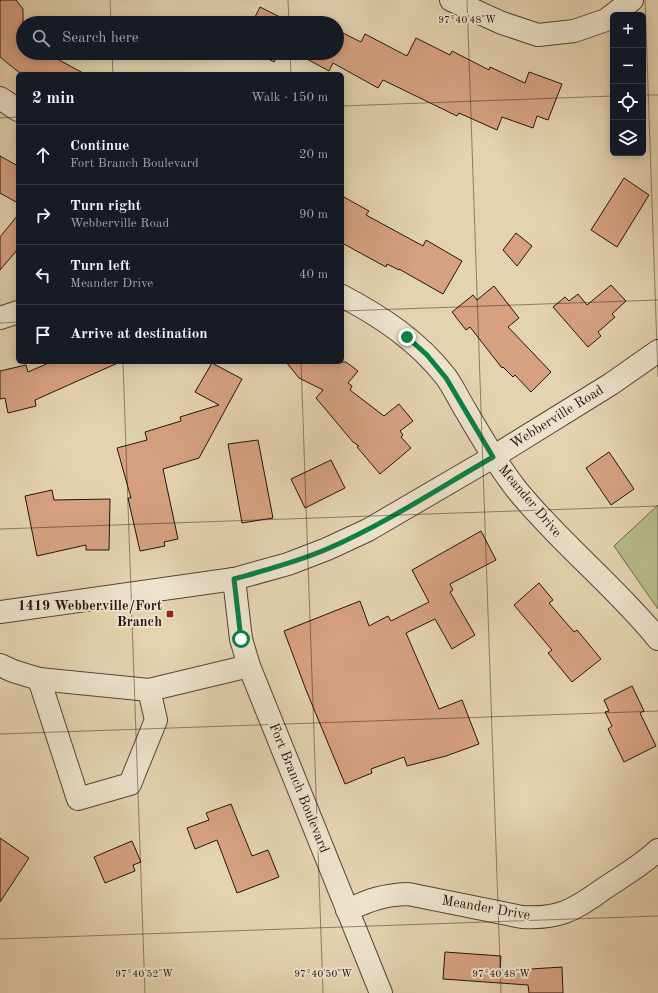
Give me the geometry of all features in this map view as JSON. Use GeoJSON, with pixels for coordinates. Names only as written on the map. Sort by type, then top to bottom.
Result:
{"type":"FeatureCollection","features":[{"type":"Feature","properties":{"kind":"street"},"geometry":{"type":"LineString","coordinates":[[451,0],[502,23],[538,35],[574,31],[606,20],[632,0]]}},
{"type":"Feature","properties":{"kind":"street"},"geometry":{"type":"LineString","coordinates":[[0,98],[16,109]]}},
{"type":"Feature","properties":{"kind":"street","name":"Meander Drive"},"geometry":{"type":"LineString","coordinates":[[344,297],[384,320],[407,337],[427,355],[446,378],[493,457],[517,489],[544,521],[643,621],[658,639]]}},
{"type":"Feature","properties":{"kind":"street"},"geometry":{"type":"LineString","coordinates":[[0,318],[16,313]]}},
{"type":"Feature","properties":{"kind":"street","name":"Webberville Road"},"geometry":{"type":"LineString","coordinates":[[0,612],[234,579],[288,564],[327,549],[368,530],[493,457],[611,384],[658,351]]}},
{"type":"Feature","properties":{"kind":"street","name":"Fort Branch Boulevard"},"geometry":{"type":"LineString","coordinates":[[234,579],[241,639],[249,666],[309,813],[346,910],[381,993]]}},
{"type":"Feature","properties":{"kind":"street"},"geometry":{"type":"LineString","coordinates":[[0,665],[13,671],[39,679],[149,690],[249,666]]}},
{"type":"Feature","properties":{"kind":"street"},"geometry":{"type":"LineString","coordinates":[[39,679],[78,799],[130,784],[156,720],[149,690]]}},
{"type":"Feature","properties":{"kind":"street","name":"Meander Drive"},"geometry":{"type":"LineString","coordinates":[[346,910],[378,897],[391,894],[408,894],[522,917],[552,916],[582,903],[646,861],[658,850]]}},
{"type":"Feature","properties":{"kind":"green space"},"geometry":{"type":"Polygon","coordinates":[[[658,505],[658,609],[614,546],[658,505]]]}},
{"type":"Feature","properties":{"kind":"building"},"geometry":{"type":"Polygon","coordinates":[[[0,0],[16,0],[23,9],[23,16],[16,16],[16,60],[59,60],[81,72],[19,72],[0,57],[0,0]]]}},
{"type":"Feature","properties":{"kind":"building"},"geometry":{"type":"Polygon","coordinates":[[[260,7],[278,16],[256,16],[260,7]]]}},
{"type":"Feature","properties":{"kind":"building"},"geometry":{"type":"Polygon","coordinates":[[[344,34],[361,42],[365,34],[407,56],[416,38],[450,55],[452,51],[489,70],[490,67],[525,83],[529,72],[562,84],[548,120],[537,116],[533,128],[502,117],[497,130],[459,113],[457,116],[383,80],[378,88],[333,63],[329,71],[309,60],[344,60],[344,34]]]}},
{"type":"Feature","properties":{"kind":"building"},"geometry":{"type":"Polygon","coordinates":[[[0,156],[16,165],[16,202],[0,193],[0,156]]]}},
{"type":"Feature","properties":{"kind":"building"},"geometry":{"type":"Polygon","coordinates":[[[624,178],[649,195],[617,247],[591,230],[624,178]]]}},
{"type":"Feature","properties":{"kind":"building"},"geometry":{"type":"Polygon","coordinates":[[[344,197],[369,211],[366,215],[423,246],[426,240],[462,261],[443,294],[399,269],[387,264],[386,267],[344,244],[344,197]]]}},
{"type":"Feature","properties":{"kind":"building"},"geometry":{"type":"Polygon","coordinates":[[[16,217],[16,251],[0,270],[0,237],[16,217]]]}},
{"type":"Feature","properties":{"kind":"building"},"geometry":{"type":"Polygon","coordinates":[[[516,233],[532,246],[517,266],[503,250],[516,233]]]}},
{"type":"Feature","properties":{"kind":"building"},"geometry":{"type":"Polygon","coordinates":[[[611,285],[626,301],[612,314],[615,317],[598,332],[601,336],[588,347],[553,307],[565,297],[569,301],[578,294],[587,305],[611,285]]]}},
{"type":"Feature","properties":{"kind":"building"},"geometry":{"type":"Polygon","coordinates":[[[494,286],[519,318],[508,327],[551,372],[531,392],[515,375],[513,377],[503,367],[502,368],[470,327],[466,330],[452,312],[473,295],[477,300],[494,286]]]}},
{"type":"Feature","properties":{"kind":"building"},"geometry":{"type":"Polygon","coordinates":[[[344,362],[346,362],[358,371],[348,383],[352,386],[350,390],[384,416],[399,404],[413,421],[400,431],[403,435],[401,437],[411,448],[380,474],[357,447],[359,446],[353,442],[316,398],[323,390],[299,378],[288,364],[344,364],[344,362]]]}},
{"type":"Feature","properties":{"kind":"building"},"geometry":{"type":"Polygon","coordinates":[[[46,364],[116,364],[35,400],[36,406],[8,413],[5,398],[0,399],[0,371],[26,365],[28,372],[46,364]]]}},
{"type":"Feature","properties":{"kind":"building"},"geometry":{"type":"Polygon","coordinates":[[[211,364],[242,379],[199,458],[163,469],[178,539],[164,542],[165,546],[140,551],[128,498],[131,498],[117,448],[147,440],[145,432],[181,421],[180,417],[219,405],[195,392],[211,364]]]}},
{"type":"Feature","properties":{"kind":"building"},"geometry":{"type":"Polygon","coordinates":[[[258,440],[273,518],[242,523],[228,444],[258,440]]]}},
{"type":"Feature","properties":{"kind":"building"},"geometry":{"type":"Polygon","coordinates":[[[609,452],[634,489],[611,505],[586,468],[609,452]]]}},
{"type":"Feature","properties":{"kind":"building"},"geometry":{"type":"Polygon","coordinates":[[[331,460],[345,488],[305,508],[291,479],[331,460]]]}},
{"type":"Feature","properties":{"kind":"building"},"geometry":{"type":"Polygon","coordinates":[[[52,490],[54,500],[110,499],[109,550],[86,550],[86,545],[37,556],[25,496],[52,490]]]}},
{"type":"Feature","properties":{"kind":"building"},"geometry":{"type":"Polygon","coordinates":[[[481,531],[496,560],[450,584],[453,590],[450,592],[475,635],[452,649],[435,619],[406,633],[439,709],[462,700],[479,744],[446,756],[407,766],[404,757],[371,769],[372,773],[345,784],[306,690],[284,631],[360,601],[369,626],[388,616],[391,621],[429,602],[412,570],[481,531]]]}},
{"type":"Feature","properties":{"kind":"building"},"geometry":{"type":"Polygon","coordinates":[[[539,583],[553,600],[549,603],[574,632],[577,630],[601,659],[572,682],[548,653],[552,650],[514,605],[539,583]]]}},
{"type":"Feature","properties":{"kind":"building"},"geometry":{"type":"Polygon","coordinates":[[[632,686],[644,711],[640,713],[656,746],[624,762],[608,729],[612,726],[605,712],[609,711],[604,700],[632,686]]]}},
{"type":"Feature","properties":{"kind":"building"},"geometry":{"type":"Polygon","coordinates":[[[231,804],[252,856],[268,850],[279,877],[237,893],[217,840],[195,849],[187,828],[209,820],[206,813],[231,804]]]}},
{"type":"Feature","properties":{"kind":"building"},"geometry":{"type":"Polygon","coordinates":[[[0,838],[29,858],[0,902],[0,838]]]}},
{"type":"Feature","properties":{"kind":"building"},"geometry":{"type":"Polygon","coordinates":[[[132,841],[141,862],[133,865],[135,871],[105,883],[94,857],[132,841]]]}},
{"type":"Feature","properties":{"kind":"building"},"geometry":{"type":"Polygon","coordinates":[[[445,952],[501,956],[500,971],[562,967],[563,993],[529,993],[528,985],[443,979],[445,952]]]}},
{"type":"Feature","properties":{"kind":"place","name":"1419 Webberville/Fort Branch"},"geometry":{"type":"Point","coordinates":[170,614]}},
{"type":"Feature","properties":{"kind":"route"},"geometry":{"type":"LineString","coordinates":[[241,639],[234,579],[288,564],[327,549],[368,530],[493,457],[446,378],[427,355],[407,337]]}}]}
